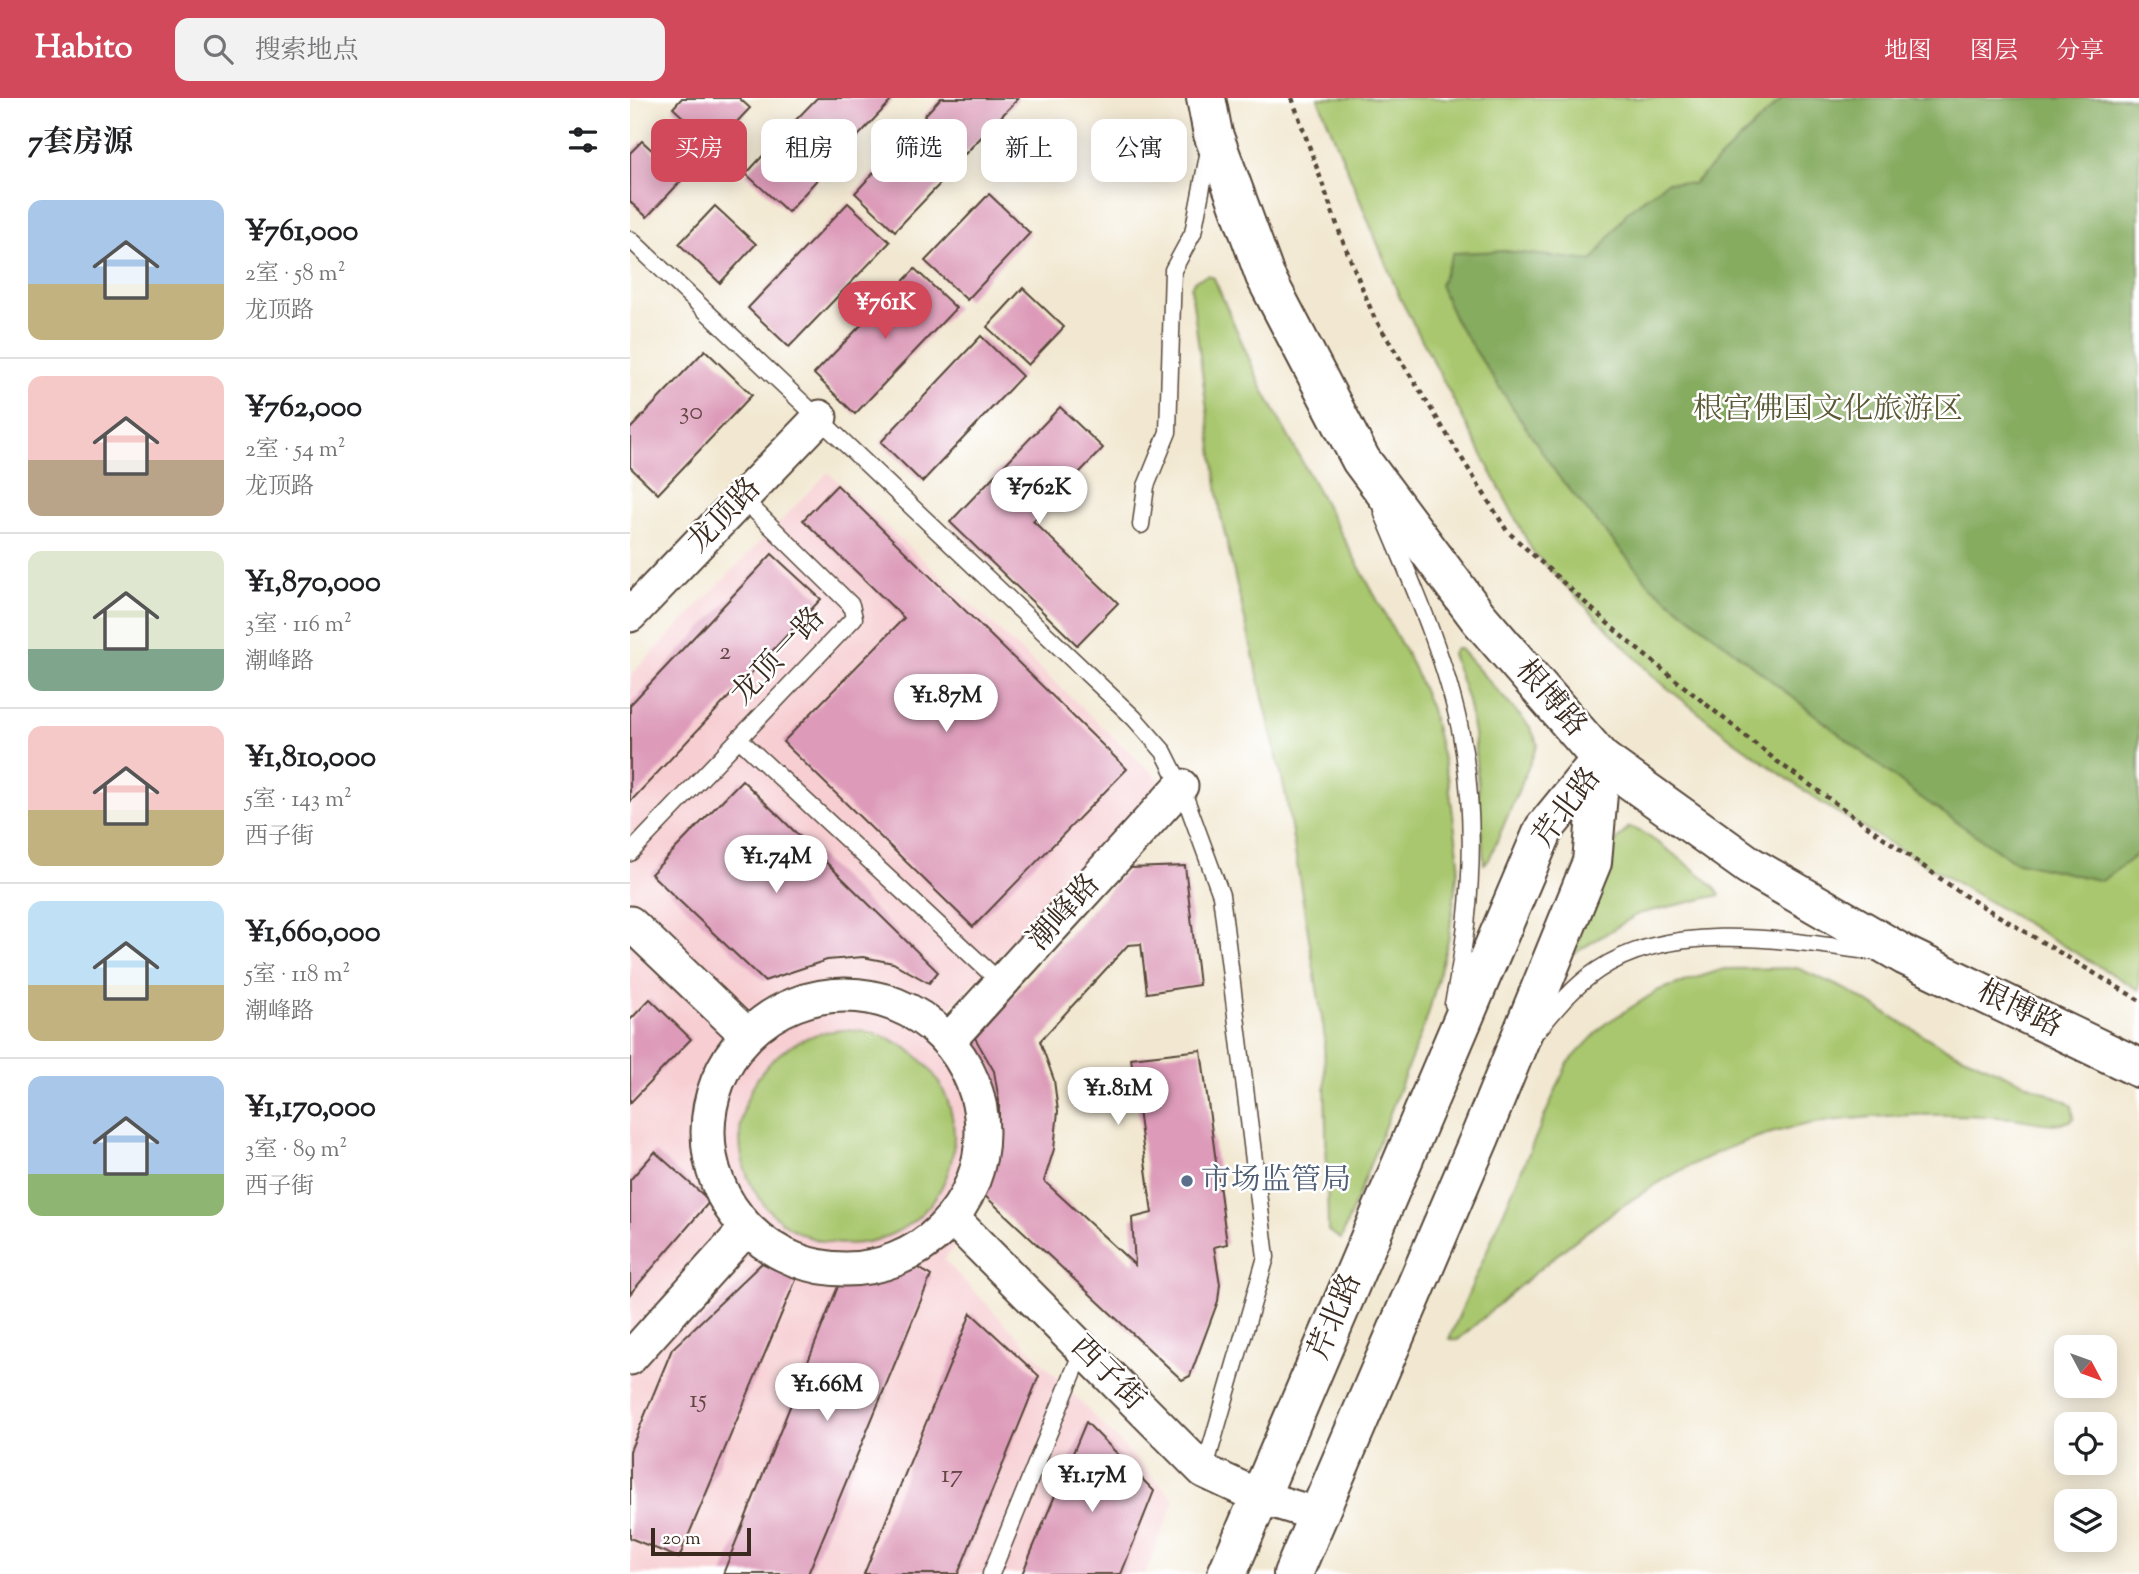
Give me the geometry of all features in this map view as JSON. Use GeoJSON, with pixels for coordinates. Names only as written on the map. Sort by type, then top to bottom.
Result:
{"type":"FeatureCollection","features":[{"type":"Feature","properties":{"kind":"main road","name":"根博路"},"geometry":{"type":"LineString","coordinates":[[1210,116],[1265,276],[1361,460],[1478,617],[1601,759],[1750,866],[1906,956],[2139,1068]]}},
{"type":"Feature","properties":{"kind":"main road","name":"芹北路"},"geometry":{"type":"LineString","coordinates":[[1227,1574],[1544,829],[1601,759]]}},
{"type":"Feature","properties":{"kind":"main road","name":"芹北路"},"geometry":{"type":"LineString","coordinates":[[1293,1574],[1480,1137],[1592,862],[1601,759]]}},
{"type":"Feature","properties":{"kind":"street","name":"龙顶路"},"geometry":{"type":"LineString","coordinates":[[630,615],[820,417]]}},
{"type":"Feature","properties":{"kind":"street","name":"潮峰路"},"geometry":{"type":"LineString","coordinates":[[949,1040],[1181,786]]}},
{"type":"Feature","properties":{"kind":"street"},"geometry":{"type":"LineString","coordinates":[[630,923],[747,1035]]}},
{"type":"Feature","properties":{"kind":"street"},"geometry":{"type":"LineString","coordinates":[[827,995],[872,996],[914,1012],[949,1040],[970,1072],[982,1109],[982,1148],[973,1185],[953,1219],[918,1250],[874,1267],[828,1270],[784,1257],[746,1229],[722,1195],[709,1154],[709,1111],[722,1070],[747,1035],[784,1009],[827,995]]}},
{"type":"Feature","properties":{"kind":"street","name":"西子街"},"geometry":{"type":"LineString","coordinates":[[953,1219],[1204,1471],[1260,1497],[1319,1515]]}},
{"type":"Feature","properties":{"kind":"street"},"geometry":{"type":"LineString","coordinates":[[630,1358],[746,1229]]}},
{"type":"Feature","properties":{"kind":"lane"},"geometry":{"type":"LineString","coordinates":[[1141,525],[1146,485],[1168,432],[1173,270],[1193,233],[1210,116]]}},
{"type":"Feature","properties":{"kind":"lane"},"geometry":{"type":"LineString","coordinates":[[630,239],[1134,718],[1164,752],[1181,786],[1221,895],[1266,1256],[1204,1471]]}},
{"type":"Feature","properties":{"kind":"lane"},"geometry":{"type":"LineString","coordinates":[[1361,460],[1427,620],[1460,733],[1468,792],[1472,849],[1470,907],[1439,1076]]}},
{"type":"Feature","properties":{"kind":"lane","name":"龙顶一路"},"geometry":{"type":"LineString","coordinates":[[630,853],[853,618],[851,605],[742,498]]}},
{"type":"Feature","properties":{"kind":"lane"},"geometry":{"type":"LineString","coordinates":[[739,739],[1001,983]]}},
{"type":"Feature","properties":{"kind":"lane"},"geometry":{"type":"LineString","coordinates":[[1480,1137],[1529,1041],[1566,996],[1599,969],[1646,947],[1726,937],[1906,956]]}},
{"type":"Feature","properties":{"kind":"lane"},"geometry":{"type":"LineString","coordinates":[[991,1574],[1083,1349]]}},
{"type":"Feature","properties":{"kind":"path"},"geometry":{"type":"LineString","coordinates":[[1292,98],[1341,236],[1374,317],[1507,531],[1626,640],[1778,762],[1962,894],[2139,1000]]}},
{"type":"Feature","properties":{"kind":"shaded area"},"geometry":{"type":"Polygon","coordinates":[[[828,472],[1163,783],[947,1011],[975,1053],[990,1092],[992,1134],[988,1170],[969,1225],[944,1260],[1175,1500],[1145,1574],[630,1574],[630,676],[828,472]]]}},
{"type":"Feature","properties":{"kind":"green space","name":"根宫佛国文化旅游区"},"geometry":{"type":"Polygon","coordinates":[[[1318,98],[2139,98],[2139,990],[1823,804],[1733,740],[1655,678],[1533,552],[1400,298],[1318,98]]]}},
{"type":"Feature","properties":{"kind":"green space","name":"根宫佛国文化旅游区"},"geometry":{"type":"Polygon","coordinates":[[[1783,98],[2139,98],[2139,853],[2102,881],[2014,861],[1917,795],[1651,586],[1558,476],[1455,320],[1440,285],[1453,253],[1505,251],[1592,261],[1628,211],[1667,182],[1693,184],[1783,98]]]}},
{"type":"Feature","properties":{"kind":"green space"},"geometry":{"type":"Polygon","coordinates":[[[1208,275],[1214,278],[1261,386],[1413,666],[1431,709],[1449,784],[1459,861],[1449,937],[1428,1015],[1341,1239],[1328,1231],[1324,1031],[1286,796],[1221,517],[1191,288],[1194,281],[1208,275]]]}},
{"type":"Feature","properties":{"kind":"green space"},"geometry":{"type":"Polygon","coordinates":[[[1455,649],[1460,649],[1530,727],[1538,744],[1489,860],[1484,864],[1474,733],[1468,701],[1452,654],[1455,649]]]}},
{"type":"Feature","properties":{"kind":"green space"},"geometry":{"type":"Polygon","coordinates":[[[1629,827],[1648,836],[1678,857],[1720,895],[1638,914],[1573,954],[1570,936],[1617,840],[1629,827]]]}},
{"type":"Feature","properties":{"kind":"green space"},"geometry":{"type":"Polygon","coordinates":[[[1797,968],[1847,990],[1943,1047],[2065,1101],[2072,1106],[2074,1118],[2069,1122],[2054,1124],[1969,1115],[1860,1118],[1783,1130],[1730,1147],[1680,1171],[1632,1200],[1542,1267],[1458,1340],[1449,1339],[1567,1064],[1605,1024],[1659,990],[1724,969],[1797,968]]]}},
{"type":"Feature","properties":{"kind":"green space"},"geometry":{"type":"Polygon","coordinates":[[[847,1030],[888,1038],[906,1048],[922,1062],[936,1078],[946,1096],[954,1137],[946,1178],[936,1196],[922,1212],[906,1226],[888,1236],[847,1244],[806,1236],[788,1226],[772,1212],[758,1196],[748,1178],[740,1137],[748,1096],[758,1078],[772,1062],[788,1048],[806,1038],[847,1030]]]}},
{"type":"Feature","properties":{"kind":"building"},"geometry":{"type":"Polygon","coordinates":[[[682,98],[739,98],[750,108],[740,119],[685,119],[673,108],[682,98]]]}},
{"type":"Feature","properties":{"kind":"building"},"geometry":{"type":"Polygon","coordinates":[[[817,98],[892,100],[874,119],[871,119],[857,137],[857,119],[797,119],[817,98]]]}},
{"type":"Feature","properties":{"kind":"building"},"geometry":{"type":"Polygon","coordinates":[[[941,98],[1019,98],[999,119],[981,119],[981,137],[967,152],[967,119],[927,119],[924,116],[941,98]]]}},
{"type":"Feature","properties":{"kind":"building"},"geometry":{"type":"Polygon","coordinates":[[[642,141],[651,149],[651,182],[680,182],[647,217],[630,202],[630,153],[642,141]]]}},
{"type":"Feature","properties":{"kind":"building"},"geometry":{"type":"Polygon","coordinates":[[[761,158],[761,182],[815,182],[788,212],[747,173],[761,158]]]}},
{"type":"Feature","properties":{"kind":"building"},"geometry":{"type":"Polygon","coordinates":[[[871,176],[871,182],[942,182],[895,231],[855,193],[871,176]]]}},
{"type":"Feature","properties":{"kind":"building"},"geometry":{"type":"Polygon","coordinates":[[[989,194],[1030,233],[967,300],[925,261],[989,194]]]}},
{"type":"Feature","properties":{"kind":"building"},"geometry":{"type":"Polygon","coordinates":[[[848,203],[890,242],[789,347],[748,308],[848,203]]]}},
{"type":"Feature","properties":{"kind":"building"},"geometry":{"type":"Polygon","coordinates":[[[715,206],[756,244],[720,283],[679,244],[715,206]]]}},
{"type":"Feature","properties":{"kind":"building"},"geometry":{"type":"Polygon","coordinates":[[[915,269],[956,308],[855,414],[814,374],[915,269]]]}},
{"type":"Feature","properties":{"kind":"building"},"geometry":{"type":"Polygon","coordinates":[[[1023,288],[1064,327],[1028,365],[987,327],[1023,288]]]}},
{"type":"Feature","properties":{"kind":"building"},"geometry":{"type":"Polygon","coordinates":[[[981,336],[1022,376],[922,482],[881,442],[981,336]]]}},
{"type":"Feature","properties":{"kind":"building"},"geometry":{"type":"Polygon","coordinates":[[[705,350],[752,395],[658,494],[630,467],[630,429],[705,350]]]}},
{"type":"Feature","properties":{"kind":"building"},"geometry":{"type":"Polygon","coordinates":[[[1060,407],[1103,448],[1033,521],[1118,603],[1077,645],[950,522],[1060,407]]]}},
{"type":"Feature","properties":{"kind":"building"},"geometry":{"type":"Polygon","coordinates":[[[837,485],[1127,769],[973,927],[783,742],[904,618],[803,520],[837,485]]]}},
{"type":"Feature","properties":{"kind":"building"},"geometry":{"type":"Polygon","coordinates":[[[772,554],[821,599],[630,802],[630,705],[772,554]]]}},
{"type":"Feature","properties":{"kind":"building"},"geometry":{"type":"Polygon","coordinates":[[[742,780],[938,972],[929,983],[893,963],[863,957],[827,960],[764,981],[651,874],[742,780]]]}},
{"type":"Feature","properties":{"kind":"building"},"geometry":{"type":"Polygon","coordinates":[[[1185,866],[1199,985],[1147,993],[1141,944],[1128,945],[1040,1041],[1054,1080],[1058,1111],[1054,1149],[1044,1181],[1135,1265],[1132,1218],[1152,1213],[1131,1058],[1201,1050],[1227,1244],[1214,1247],[1220,1284],[1218,1301],[1190,1376],[1182,1380],[984,1195],[999,1130],[999,1101],[994,1071],[975,1038],[1129,868],[1185,866]]]}},
{"type":"Feature","properties":{"kind":"building"},"geometry":{"type":"Polygon","coordinates":[[[650,999],[691,1039],[630,1103],[630,1020],[650,999]]]}},
{"type":"Feature","properties":{"kind":"building"},"geometry":{"type":"Polygon","coordinates":[[[655,1152],[710,1201],[630,1294],[630,1180],[655,1152]]]}},
{"type":"Feature","properties":{"kind":"building"},"geometry":{"type":"Polygon","coordinates":[[[762,1263],[797,1277],[679,1558],[630,1538],[630,1451],[672,1349],[762,1263]]]}},
{"type":"Feature","properties":{"kind":"building"},"geometry":{"type":"Polygon","coordinates":[[[913,1264],[931,1276],[808,1574],[723,1574],[841,1279],[876,1279],[913,1264]]]}},
{"type":"Feature","properties":{"kind":"building"},"geometry":{"type":"Polygon","coordinates":[[[971,1313],[1039,1376],[958,1574],[864,1574],[971,1313]]]}},
{"type":"Feature","properties":{"kind":"building"},"geometry":{"type":"Polygon","coordinates":[[[1086,1422],[1154,1491],[1121,1574],[1022,1574],[1086,1422]]]}},
{"type":"Feature","properties":{"kind":"place","name":"市场监管局"},"geometry":{"type":"Point","coordinates":[1187,1181]}}]}
